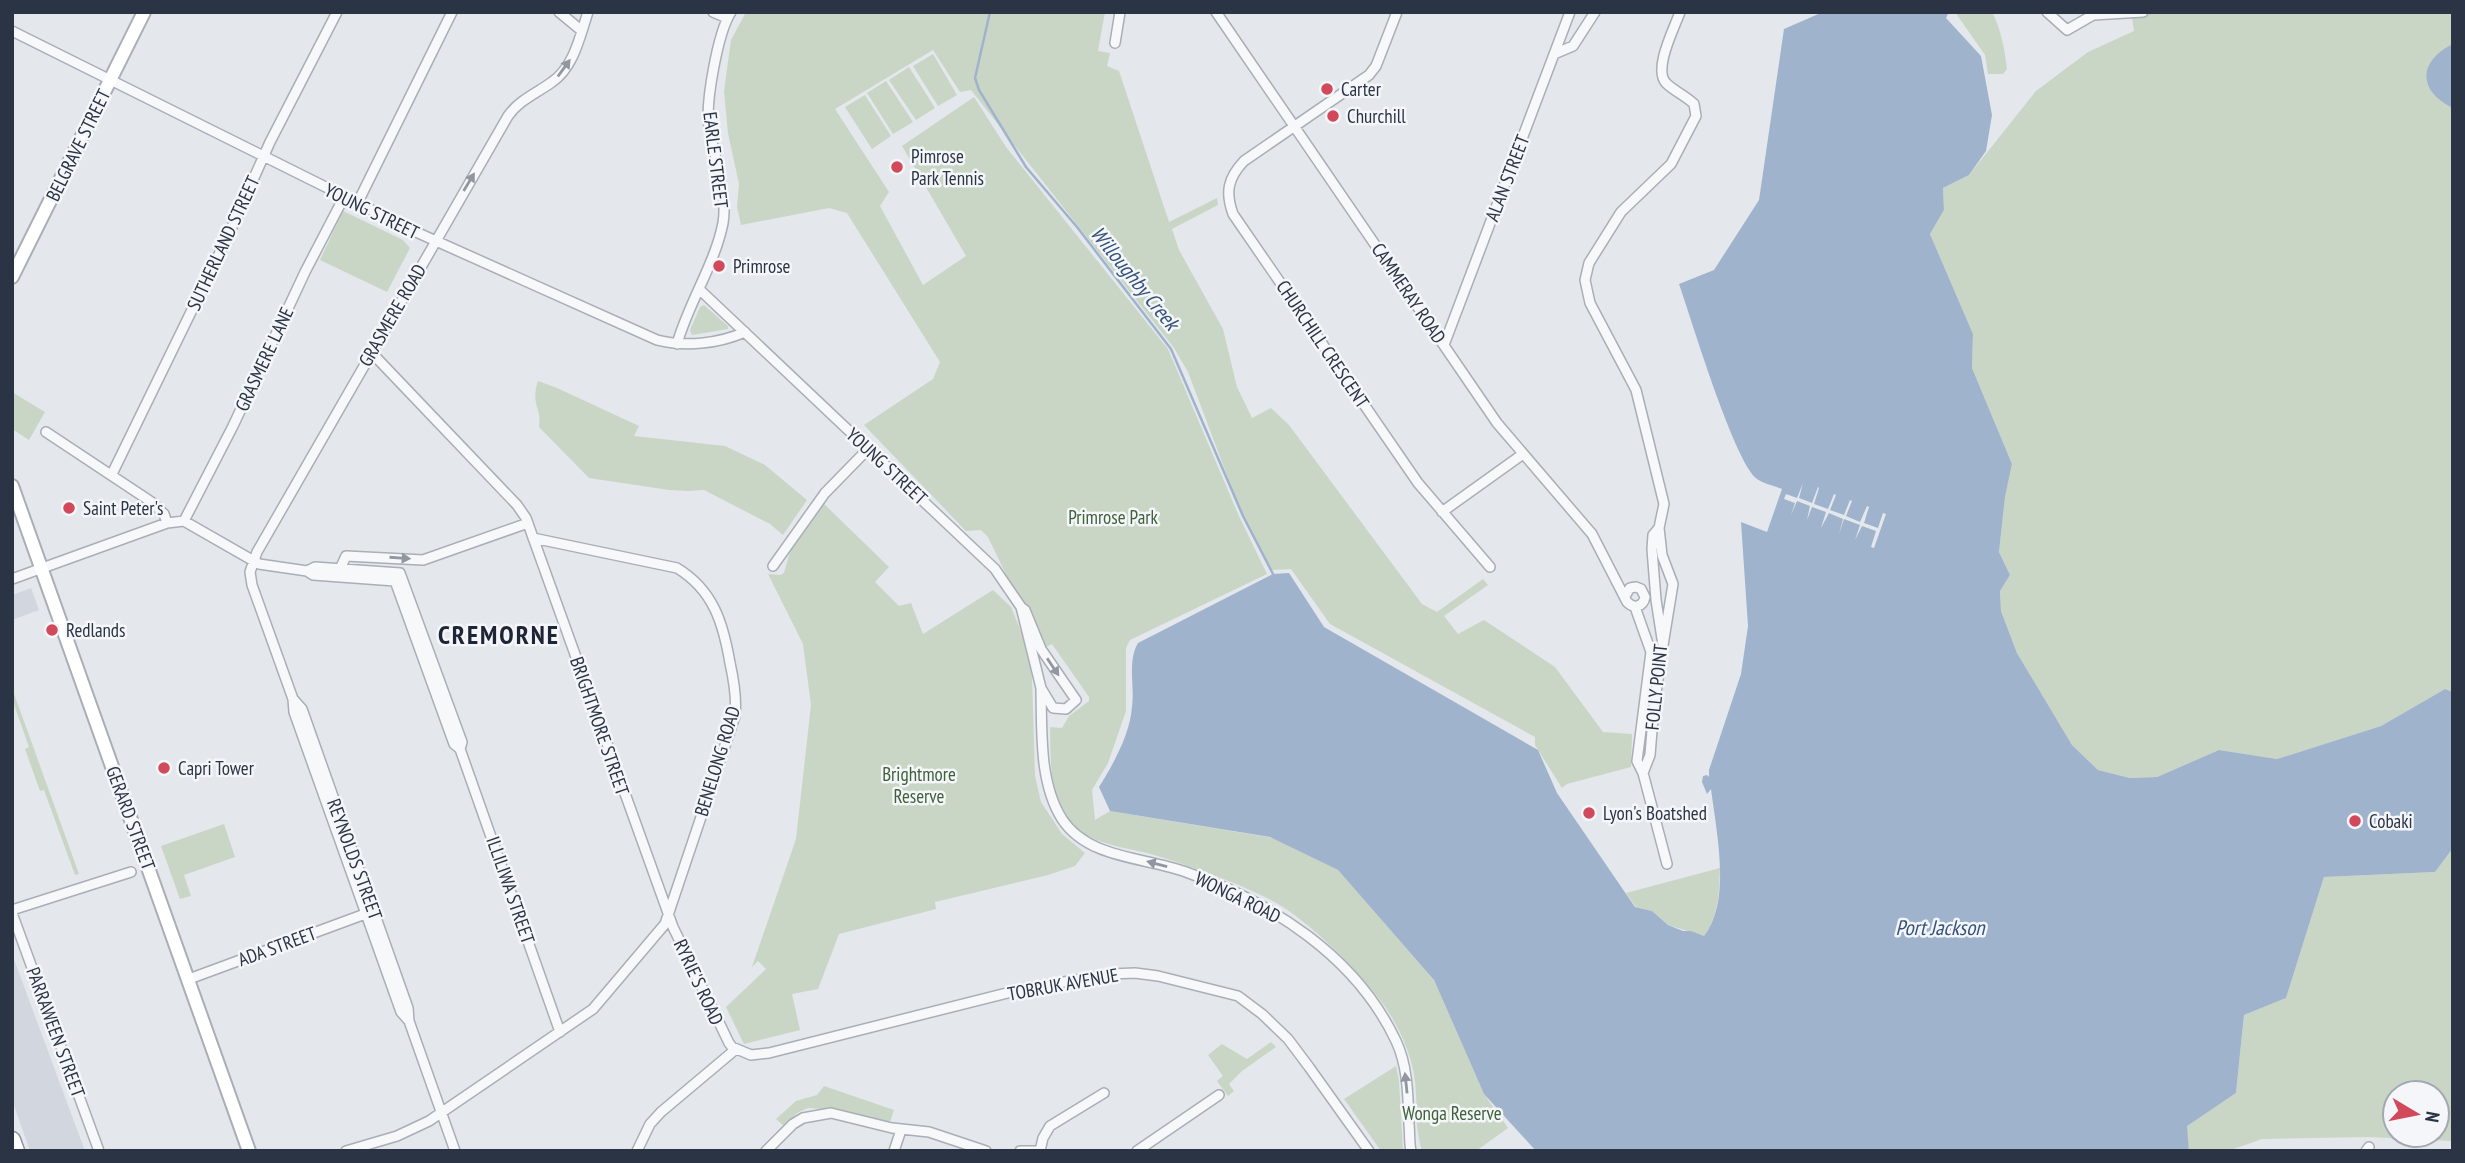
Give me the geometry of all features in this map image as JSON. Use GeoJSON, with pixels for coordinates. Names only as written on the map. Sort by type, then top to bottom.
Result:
{"type":"FeatureCollection","features":[{"type":"Feature","properties":{"kind":"highway"},"geometry":{"type":"LineString","coordinates":[[12,1140],[16,1151]]}},
{"type":"Feature","properties":{"kind":"main road","name":"BELGRAVE STREET"},"geometry":{"type":"LineString","coordinates":[[12,277],[144,12]]}},
{"type":"Feature","properties":{"kind":"main road","name":"GERARD STREET"},"geometry":{"type":"LineString","coordinates":[[12,486],[249,1151]]}},
{"type":"Feature","properties":{"kind":"street","name":"SUTHERLAND STREET"},"geometry":{"type":"LineString","coordinates":[[112,474],[228,236],[263,157],[337,12]]}},
{"type":"Feature","properties":{"kind":"street"},"geometry":{"type":"LineString","coordinates":[[357,204],[452,12]]}},
{"type":"Feature","properties":{"kind":"street"},"geometry":{"type":"LineString","coordinates":[[559,12],[582,31]]}},
{"type":"Feature","properties":{"kind":"street","name":"GRASMERE ROAD"},"geometry":{"type":"LineString","coordinates":[[252,561],[370,351],[508,116],[516,105],[555,80],[566,68],[588,12]]}},
{"type":"Feature","properties":{"kind":"street"},"geometry":{"type":"LineString","coordinates":[[713,12],[729,15]]}},
{"type":"Feature","properties":{"kind":"street"},"geometry":{"type":"LineString","coordinates":[[1115,43],[1119,12]]}},
{"type":"Feature","properties":{"kind":"street","name":"CAMMERAY ROAD"},"geometry":{"type":"LineString","coordinates":[[1216,12],[1497,422],[1592,534],[1611,567],[1642,599]]}},
{"type":"Feature","properties":{"kind":"street","name":"CHURCHILL CRESCENT"},"geometry":{"type":"LineString","coordinates":[[1397,12],[1372,72],[1244,161],[1234,172],[1228,185],[1228,200],[1233,214],[1418,483],[1490,567]]}},
{"type":"Feature","properties":{"kind":"street","name":"ALAN STREET"},"geometry":{"type":"LineString","coordinates":[[1444,345],[1570,12]]}},
{"type":"Feature","properties":{"kind":"street"},"geometry":{"type":"LineString","coordinates":[[1554,54],[1573,46],[1595,12]]}},
{"type":"Feature","properties":{"kind":"street"},"geometry":{"type":"LineString","coordinates":[[1663,645],[1672,584],[1662,555],[1659,528],[1664,504],[1636,390],[1590,303],[1585,280],[1591,259],[1621,212],[1671,164],[1696,116],[1694,104],[1665,82],[1662,76],[1662,62],[1680,12]]}},
{"type":"Feature","properties":{"kind":"street"},"geometry":{"type":"LineString","coordinates":[[2048,12],[2067,30],[2093,15],[2143,12]]}},
{"type":"Feature","properties":{"kind":"street","name":"EARLE STREET"},"geometry":{"type":"LineString","coordinates":[[677,344],[723,224],[723,197],[708,110],[716,60],[729,15]]}},
{"type":"Feature","properties":{"kind":"street","name":"YOUNG STREET"},"geometry":{"type":"LineString","coordinates":[[12,31],[357,204],[657,340],[677,344],[726,339],[745,332]]}},
{"type":"Feature","properties":{"kind":"street","name":"GRASMERE LANE"},"geometry":{"type":"LineString","coordinates":[[184,521],[344,197]]}},
{"type":"Feature","properties":{"kind":"street","name":"YOUNG STREET"},"geometry":{"type":"LineString","coordinates":[[699,289],[995,569],[1025,610],[1041,649],[1076,700],[1066,709],[1053,708],[1041,688],[1021,607]]}},
{"type":"Feature","properties":{"kind":"street"},"geometry":{"type":"LineString","coordinates":[[370,351],[517,505],[533,538]]}},
{"type":"Feature","properties":{"kind":"street"},"geometry":{"type":"LineString","coordinates":[[46,432],[153,503],[164,514],[167,523]]}},
{"type":"Feature","properties":{"kind":"street"},"geometry":{"type":"LineString","coordinates":[[773,566],[825,493],[868,449]]}},
{"type":"Feature","properties":{"kind":"street"},"geometry":{"type":"LineString","coordinates":[[1442,512],[1523,454]]}},
{"type":"Feature","properties":{"kind":"street"},"geometry":{"type":"LineString","coordinates":[[12,579],[167,523],[184,521]]}},
{"type":"Feature","properties":{"kind":"street","name":"ILLILIWA STREET"},"geometry":{"type":"LineString","coordinates":[[184,521],[252,561],[269,566],[307,571],[313,575],[395,581],[454,744],[460,749],[560,1032]]}},
{"type":"Feature","properties":{"kind":"street"},"geometry":{"type":"LineString","coordinates":[[340,569],[346,555],[423,560],[528,523]]}},
{"type":"Feature","properties":{"kind":"street"},"geometry":{"type":"LineString","coordinates":[[1642,599],[1655,586],[1653,535],[1659,528]]}},
{"type":"Feature","properties":{"kind":"street","name":"BRIGHTMORE STREET"},"geometry":{"type":"LineString","coordinates":[[533,538],[668,914]]}},
{"type":"Feature","properties":{"kind":"street","name":"BENELONG ROAD"},"geometry":{"type":"LineString","coordinates":[[346,1151],[397,1136],[441,1112],[593,1009],[665,924],[735,716],[737,700],[722,621],[707,593],[696,581],[677,568],[533,538]]}},
{"type":"Feature","properties":{"kind":"street","name":"REYNOLDS STREET"},"geometry":{"type":"LineString","coordinates":[[252,561],[252,585],[293,699],[294,712],[401,1012],[409,1021]]}},
{"type":"Feature","properties":{"kind":"street","name":"ILLILIWA STREET"},"geometry":{"type":"LineString","coordinates":[[307,571],[315,567],[400,573],[462,742],[460,749]]}},
{"type":"Feature","properties":{"kind":"street"},"geometry":{"type":"LineString","coordinates":[[1642,599],[1654,571]]}},
{"type":"Feature","properties":{"kind":"street","name":"FOLLY POINT"},"geometry":{"type":"LineString","coordinates":[[1642,599],[1663,645],[1650,755],[1643,773]]}},
{"type":"Feature","properties":{"kind":"street","name":"FOLLY POINT"},"geometry":{"type":"LineString","coordinates":[[1642,599],[1651,652],[1637,761],[1643,773],[1667,864]]}},
{"type":"Feature","properties":{"kind":"street","name":"WONGA ROAD"},"geometry":{"type":"LineString","coordinates":[[1041,688],[1046,777],[1062,819],[1090,846],[1184,871],[1243,895],[1278,914],[1345,968],[1377,1008],[1396,1042],[1404,1065],[1410,1151]]}},
{"type":"Feature","properties":{"kind":"street","name":"REYNOLDS STREET"},"geometry":{"type":"LineString","coordinates":[[293,699],[302,709],[408,1008],[409,1021],[455,1151]]}},
{"type":"Feature","properties":{"kind":"street"},"geometry":{"type":"LineString","coordinates":[[12,911],[131,872]]}},
{"type":"Feature","properties":{"kind":"street","name":"PARRAWEEN STREET"},"geometry":{"type":"LineString","coordinates":[[12,911],[99,1151]]}},
{"type":"Feature","properties":{"kind":"street","name":"ADA STREET"},"geometry":{"type":"LineString","coordinates":[[189,979],[365,914]]}},
{"type":"Feature","properties":{"kind":"street","name":"RYRIE'S ROAD"},"geometry":{"type":"LineString","coordinates":[[668,914],[713,1012],[734,1048]]}},
{"type":"Feature","properties":{"kind":"street","name":"TOBRUK AVENUE"},"geometry":{"type":"LineString","coordinates":[[734,1048],[757,1055],[797,1048],[1023,989],[1111,974],[1158,976],[1238,996],[1262,1014],[1287,1039],[1309,1067],[1369,1151]]}},
{"type":"Feature","properties":{"kind":"street"},"geometry":{"type":"LineString","coordinates":[[637,1151],[650,1124],[734,1048]]}},
{"type":"Feature","properties":{"kind":"street"},"geometry":{"type":"LineString","coordinates":[[1020,1151],[1038,1151],[1050,1126],[1104,1093]]}},
{"type":"Feature","properties":{"kind":"street"},"geometry":{"type":"LineString","coordinates":[[1137,1151],[1219,1095]]}},
{"type":"Feature","properties":{"kind":"street"},"geometry":{"type":"LineString","coordinates":[[766,1151],[793,1124],[821,1113],[841,1114],[901,1130],[929,1132],[986,1151]]}},
{"type":"Feature","properties":{"kind":"street"},"geometry":{"type":"LineString","coordinates":[[894,1151],[901,1130]]}},
{"type":"Feature","properties":{"kind":"shaded area"},"geometry":{"type":"Polygon","coordinates":[[[31,588],[39,610],[12,620],[12,595],[31,588]]]}},
{"type":"Feature","properties":{"kind":"shaded area"},"geometry":{"type":"Polygon","coordinates":[[[12,954],[85,1151],[30,1151],[12,1100],[12,954]]]}},
{"type":"Feature","properties":{"kind":"green space"},"geometry":{"type":"Polygon","coordinates":[[[746,12],[1105,12],[1098,51],[1110,53],[1107,66],[1119,71],[1169,222],[1217,198],[1218,205],[1172,229],[1179,250],[1223,329],[1237,387],[1252,418],[1271,408],[1289,425],[1422,604],[1437,612],[1483,579],[1488,585],[1444,616],[1458,634],[1484,620],[1555,667],[1603,732],[1632,734],[1631,767],[1567,784],[1562,788],[1535,745],[1535,737],[1330,624],[1291,569],[1272,570],[1242,515],[1188,372],[1174,348],[971,90],[960,92],[933,50],[835,109],[889,192],[880,206],[923,285],[966,256],[902,146],[974,97],[1006,147],[1168,349],[1238,514],[1267,574],[1130,640],[1126,648],[1126,711],[1108,763],[1092,790],[1095,820],[1110,811],[1273,838],[1338,870],[1434,980],[1484,1094],[1508,1128],[1476,1151],[1422,1151],[1417,1124],[1414,1073],[1401,1034],[1386,1008],[1347,962],[1298,917],[1252,891],[1214,875],[1094,839],[1067,817],[1060,806],[1053,780],[1050,727],[1062,728],[1069,716],[1089,701],[1089,697],[1052,644],[1042,649],[988,537],[981,530],[966,531],[864,425],[933,379],[940,362],[847,213],[829,208],[741,225],[737,207],[739,184],[728,133],[724,91],[731,40],[746,12]]]}},
{"type":"Feature","properties":{"kind":"green space"},"geometry":{"type":"Polygon","coordinates":[[[1955,12],[1992,12],[2005,55],[2007,69],[2003,74],[1988,74],[1985,55],[1955,12]]]}},
{"type":"Feature","properties":{"kind":"green space"},"geometry":{"type":"Polygon","coordinates":[[[2131,12],[2453,12],[2453,692],[2445,689],[2381,726],[2277,759],[2219,750],[2157,777],[2130,778],[2098,770],[2072,745],[2017,653],[2001,611],[2000,591],[2010,575],[1999,552],[2005,497],[2012,464],[1972,368],[1973,334],[1930,234],[1944,210],[1943,188],[1969,175],[2036,91],[2088,52],[2134,31],[2131,12]]]}},
{"type":"Feature","properties":{"kind":"green space"},"geometry":{"type":"Polygon","coordinates":[[[933,54],[957,95],[938,106],[913,66],[933,54]]]}},
{"type":"Feature","properties":{"kind":"green space"},"geometry":{"type":"Polygon","coordinates":[[[909,67],[935,108],[916,120],[889,80],[909,67]]]}},
{"type":"Feature","properties":{"kind":"green space"},"geometry":{"type":"Polygon","coordinates":[[[886,81],[913,122],[893,134],[867,93],[886,81]]]}},
{"type":"Feature","properties":{"kind":"green space"},"geometry":{"type":"Polygon","coordinates":[[[865,95],[891,136],[872,149],[845,107],[865,95]]]}},
{"type":"Feature","properties":{"kind":"green space"},"geometry":{"type":"Polygon","coordinates":[[[343,211],[403,240],[410,248],[387,292],[320,260],[343,211]]]}},
{"type":"Feature","properties":{"kind":"green space"},"geometry":{"type":"Polygon","coordinates":[[[704,305],[728,326],[728,329],[692,335],[690,330],[700,307],[704,305]]]}},
{"type":"Feature","properties":{"kind":"green space"},"geometry":{"type":"Polygon","coordinates":[[[538,381],[639,426],[634,436],[725,446],[765,465],[807,500],[783,535],[770,524],[704,490],[669,490],[589,478],[539,427],[535,395],[538,381]]]}},
{"type":"Feature","properties":{"kind":"green space"},"geometry":{"type":"Polygon","coordinates":[[[12,392],[45,412],[29,440],[12,429],[12,392]]]}},
{"type":"Feature","properties":{"kind":"green space","name":"Brightmore Reserve"},"geometry":{"type":"Polygon","coordinates":[[[822,502],[889,567],[875,582],[899,606],[911,603],[923,634],[993,590],[1011,607],[1026,644],[1032,678],[1035,776],[1041,802],[1062,834],[1085,853],[1075,866],[1048,875],[935,902],[936,909],[839,934],[818,989],[792,994],[800,1030],[744,1044],[726,1007],[766,969],[758,961],[752,967],[796,839],[811,705],[803,644],[768,574],[784,573],[791,548],[822,502]]]}},
{"type":"Feature","properties":{"kind":"green space"},"geometry":{"type":"Polygon","coordinates":[[[12,688],[79,874],[75,875],[44,790],[40,791],[25,749],[29,747],[12,699],[12,688]]]}},
{"type":"Feature","properties":{"kind":"green space"},"geometry":{"type":"Polygon","coordinates":[[[224,824],[235,857],[184,875],[191,896],[180,899],[161,846],[224,824]]]}},
{"type":"Feature","properties":{"kind":"green space"},"geometry":{"type":"Polygon","coordinates":[[[2453,848],[2453,1141],[2451,1079],[2381,1079],[2381,1138],[2262,1139],[2228,1151],[2189,1151],[2186,1126],[2236,1093],[2244,1015],[2286,998],[2324,877],[2435,872],[2453,848]]]}},
{"type":"Feature","properties":{"kind":"green space"},"geometry":{"type":"Polygon","coordinates":[[[1720,868],[1713,921],[1704,936],[1668,925],[1652,911],[1636,907],[1626,893],[1720,868]]]}},
{"type":"Feature","properties":{"kind":"green space"},"geometry":{"type":"Polygon","coordinates":[[[1271,1042],[1276,1047],[1242,1071],[1229,1084],[1234,1091],[1228,1096],[1217,1081],[1223,1076],[1208,1055],[1222,1044],[1247,1059],[1271,1042]]]}},
{"type":"Feature","properties":{"kind":"green space"},"geometry":{"type":"Polygon","coordinates":[[[1396,1066],[1403,1151],[1381,1151],[1344,1099],[1396,1066]]]}},
{"type":"Feature","properties":{"kind":"green space"},"geometry":{"type":"Polygon","coordinates":[[[824,1086],[894,1110],[890,1122],[846,1111],[808,1108],[797,1113],[784,1126],[776,1119],[796,1101],[817,1095],[824,1086]]]}},
{"type":"Feature","properties":{"kind":"water","name":"Port Jackson"},"geometry":{"type":"Polygon","coordinates":[[[1823,12],[1949,12],[1946,18],[1981,56],[1992,115],[1986,151],[1969,175],[1943,188],[1944,210],[1930,234],[1973,334],[1972,368],[2012,464],[2005,497],[1999,552],[2010,575],[2000,591],[2001,611],[2017,653],[2072,745],[2098,770],[2130,778],[2157,777],[2219,750],[2277,759],[2381,726],[2445,689],[2453,692],[2453,848],[2435,872],[2324,877],[2286,998],[2244,1015],[2236,1093],[2187,1126],[2189,1151],[1536,1151],[1484,1094],[1434,980],[1338,870],[1270,837],[1110,811],[1099,787],[1115,759],[1131,717],[1133,658],[1138,643],[1273,574],[1289,573],[1324,627],[1538,750],[1557,793],[1635,907],[1652,911],[1668,925],[1704,936],[1713,921],[1718,904],[1720,865],[1711,789],[1707,794],[1702,782],[1703,776],[1709,777],[1741,674],[1748,626],[1741,522],[1767,532],[1782,489],[1757,479],[1737,446],[1725,419],[1679,284],[1714,270],[1759,200],[1784,29],[1823,12]]]}},
{"type":"Feature","properties":{"kind":"water"},"geometry":{"type":"Polygon","coordinates":[[[2453,44],[2453,108],[2433,93],[2426,76],[2433,59],[2453,44]]]}},
{"type":"Feature","properties":{"kind":"pier"},"geometry":{"type":"Polygon","coordinates":[[[1803,483],[1799,498],[1812,503],[1818,487],[1814,504],[1828,509],[1834,494],[1836,495],[1830,510],[1844,515],[1850,500],[1852,501],[1846,516],[1860,522],[1867,506],[1869,507],[1864,523],[1878,528],[1883,513],[1886,514],[1874,548],[1871,547],[1876,531],[1862,526],[1855,540],[1860,525],[1844,519],[1839,534],[1843,519],[1829,513],[1821,528],[1826,512],[1812,507],[1807,520],[1810,506],[1797,501],[1791,515],[1795,503],[1784,499],[1786,494],[1797,498],[1803,483]]]}},
{"type":"Feature","properties":{"kind":"waterway","name":"Willoughby Creek"},"geometry":{"type":"LineString","coordinates":[[990,12],[975,78],[979,90],[1026,167],[1077,227],[1171,349],[1243,516],[1273,574]]}},
{"type":"Feature","properties":{"kind":"place","name":"Carter"},"geometry":{"type":"Point","coordinates":[1327,89]}},
{"type":"Feature","properties":{"kind":"place","name":"Churchill"},"geometry":{"type":"Point","coordinates":[1333,116]}},
{"type":"Feature","properties":{"kind":"place","name":"Pimrose Park Tennis"},"geometry":{"type":"Point","coordinates":[897,167]}},
{"type":"Feature","properties":{"kind":"place","name":"Primrose"},"geometry":{"type":"Point","coordinates":[719,266]}},
{"type":"Feature","properties":{"kind":"place","name":"Saint Peter's"},"geometry":{"type":"Point","coordinates":[69,508]}},
{"type":"Feature","properties":{"kind":"place","name":"Redlands"},"geometry":{"type":"Point","coordinates":[52,630]}},
{"type":"Feature","properties":{"kind":"place","name":"Capri Tower"},"geometry":{"type":"Point","coordinates":[164,768]}},
{"type":"Feature","properties":{"kind":"place","name":"Lyon's Boatshed"},"geometry":{"type":"Point","coordinates":[1589,813]}},
{"type":"Feature","properties":{"kind":"place","name":"Cobaki"},"geometry":{"type":"Point","coordinates":[2355,821]}},
{"type":"Feature","properties":{"kind":"district","name":"CREMORNE"},"geometry":{"type":"Point","coordinates":[499,634]}},
{"type":"Feature","properties":{"kind":"park label","name":"Primrose Park"},"geometry":{"type":"Point","coordinates":[1113,517]}},
{"type":"Feature","properties":{"kind":"park label","name":"Wonga Reserve"},"geometry":{"type":"Point","coordinates":[1452,1113]}}]}
